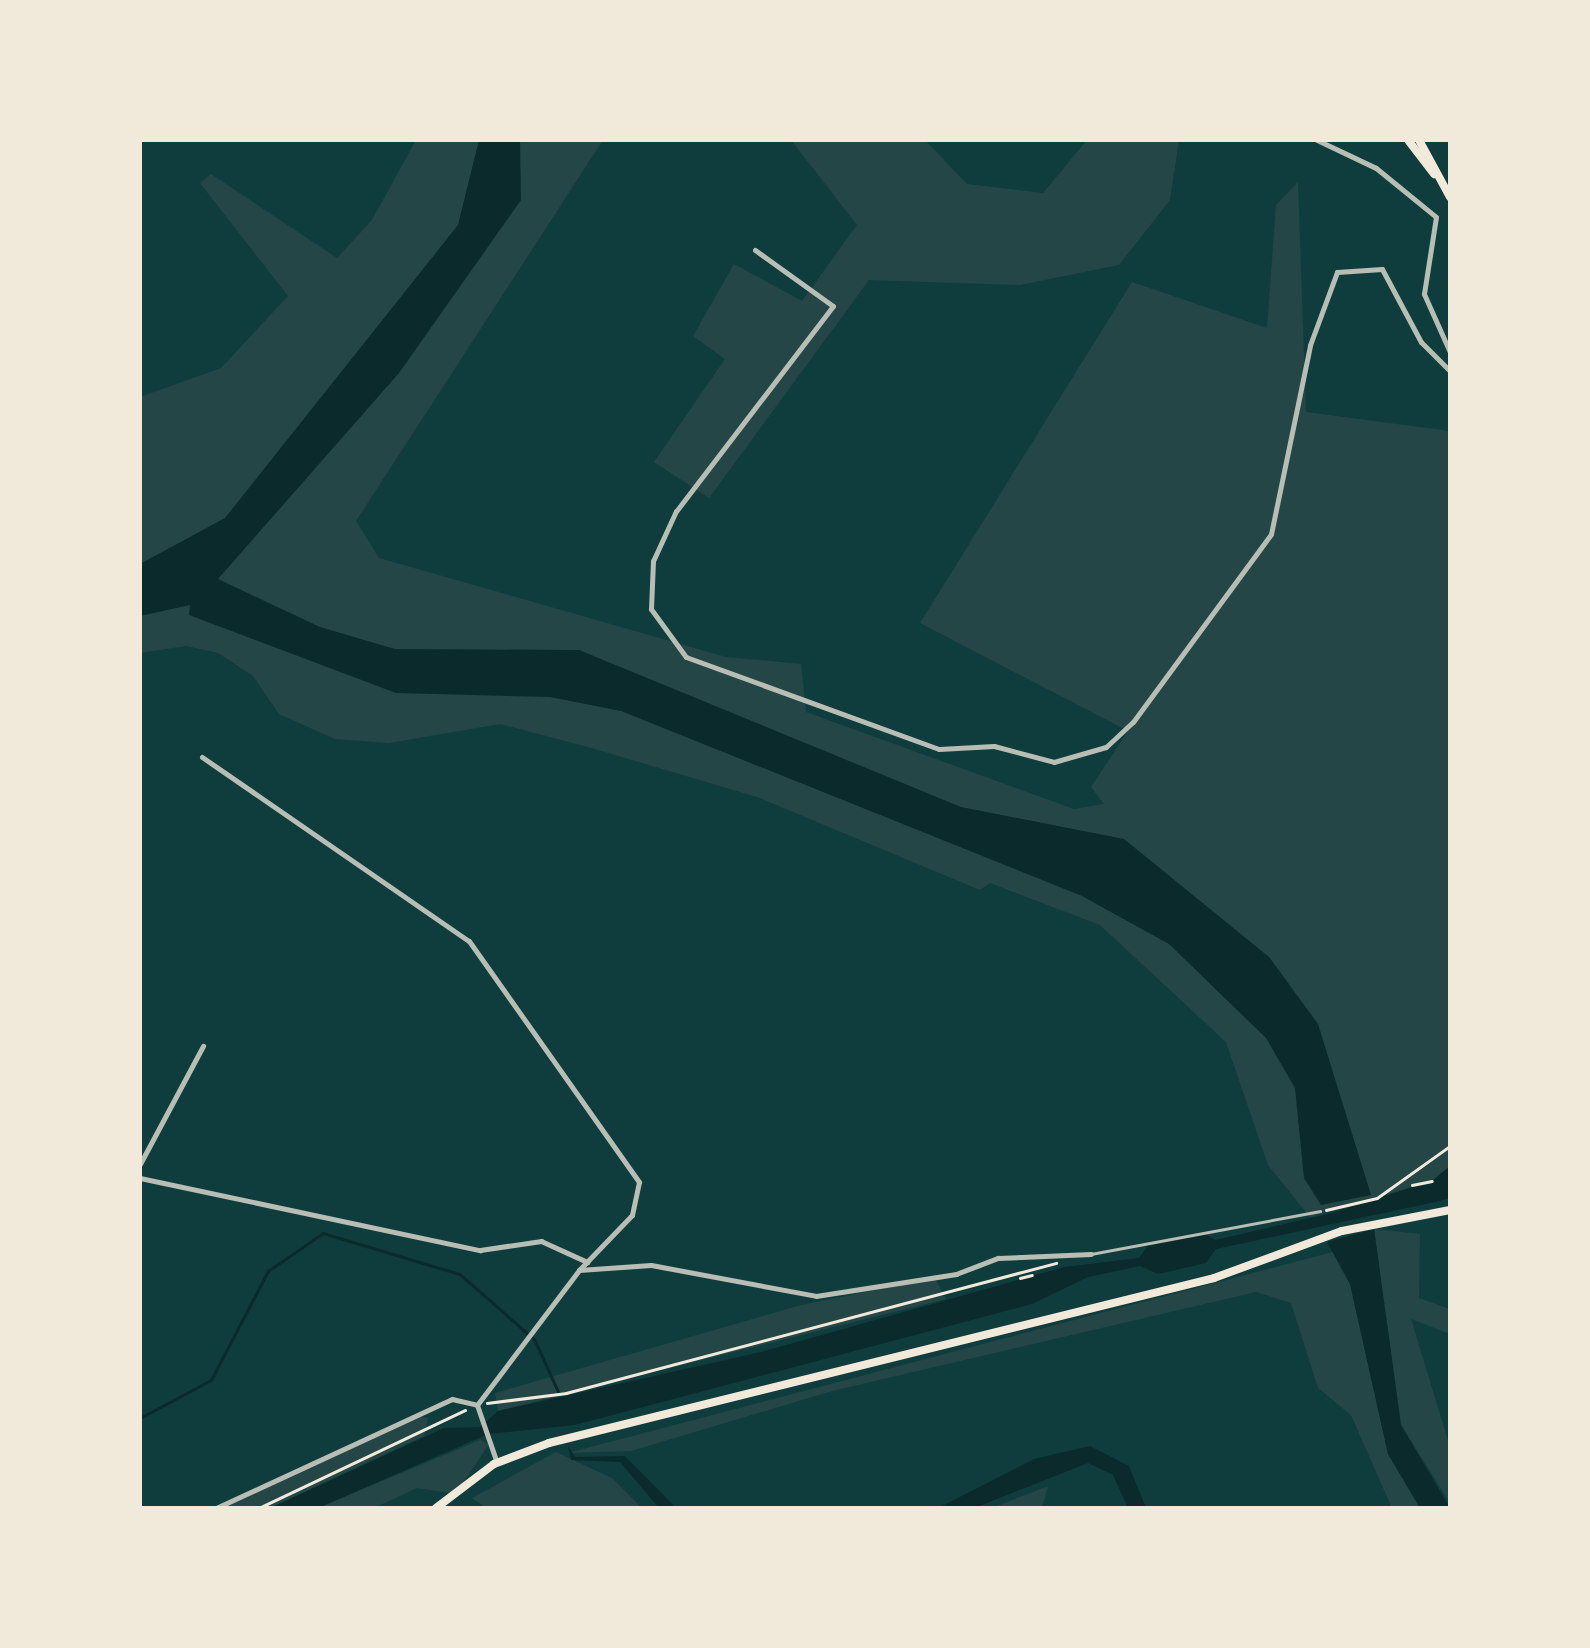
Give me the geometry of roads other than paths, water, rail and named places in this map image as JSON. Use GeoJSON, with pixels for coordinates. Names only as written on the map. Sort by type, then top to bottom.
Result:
{"type":"FeatureCollection","features":[{"type":"Feature","properties":{"kind":"main road"},"geometry":{"type":"LineString","coordinates":[[1408,140],[1440,181]]}},
{"type":"Feature","properties":{"kind":"main road"},"geometry":{"type":"LineString","coordinates":[[1419,140],[1450,197]]}},
{"type":"Feature","properties":{"kind":"main road"},"geometry":{"type":"LineString","coordinates":[[436,1508],[497,1463],[1214,1278],[1324,1236],[1450,1210]]}},
{"type":"Feature","properties":{"kind":"street"},"geometry":{"type":"LineString","coordinates":[[1317,140],[1376,168],[1436,217],[1424,294],[1450,352]]}},
{"type":"Feature","properties":{"kind":"street"},"geometry":{"type":"LineString","coordinates":[[754,250],[833,306],[676,510],[652,561],[651,609],[686,658],[939,748],[994,746],[1054,762],[1106,748],[1133,722],[1271,534],[1310,344],[1337,272],[1382,270],[1421,342],[1450,370]]}},
{"type":"Feature","properties":{"kind":"street"},"geometry":{"type":"LineString","coordinates":[[202,757],[469,941],[640,1182],[632,1216],[579,1270],[517,1359],[477,1405]]}},
{"type":"Feature","properties":{"kind":"street"},"geometry":{"type":"LineString","coordinates":[[140,1164],[203,1046]]}},
{"type":"Feature","properties":{"kind":"street"},"geometry":{"type":"LineString","coordinates":[[140,1178],[480,1250],[541,1241],[587,1262]]}},
{"type":"Feature","properties":{"kind":"street"},"geometry":{"type":"LineString","coordinates":[[579,1270],[651,1266],[816,1296],[956,1274],[998,1258],[1091,1254]]}},
{"type":"Feature","properties":{"kind":"street"},"geometry":{"type":"LineString","coordinates":[[216,1508],[452,1399],[477,1405]]}},
{"type":"Feature","properties":{"kind":"street"},"geometry":{"type":"LineString","coordinates":[[477,1405],[497,1463]]}},
{"type":"Feature","properties":{"kind":"lane"},"geometry":{"type":"LineString","coordinates":[[1091,1254],[1320,1212]]}},
{"type":"Feature","properties":{"kind":"waterway"},"geometry":{"type":"LineString","coordinates":[[140,1418],[211,1380],[268,1271],[323,1233],[460,1274],[535,1340],[559,1393]]}}]}
